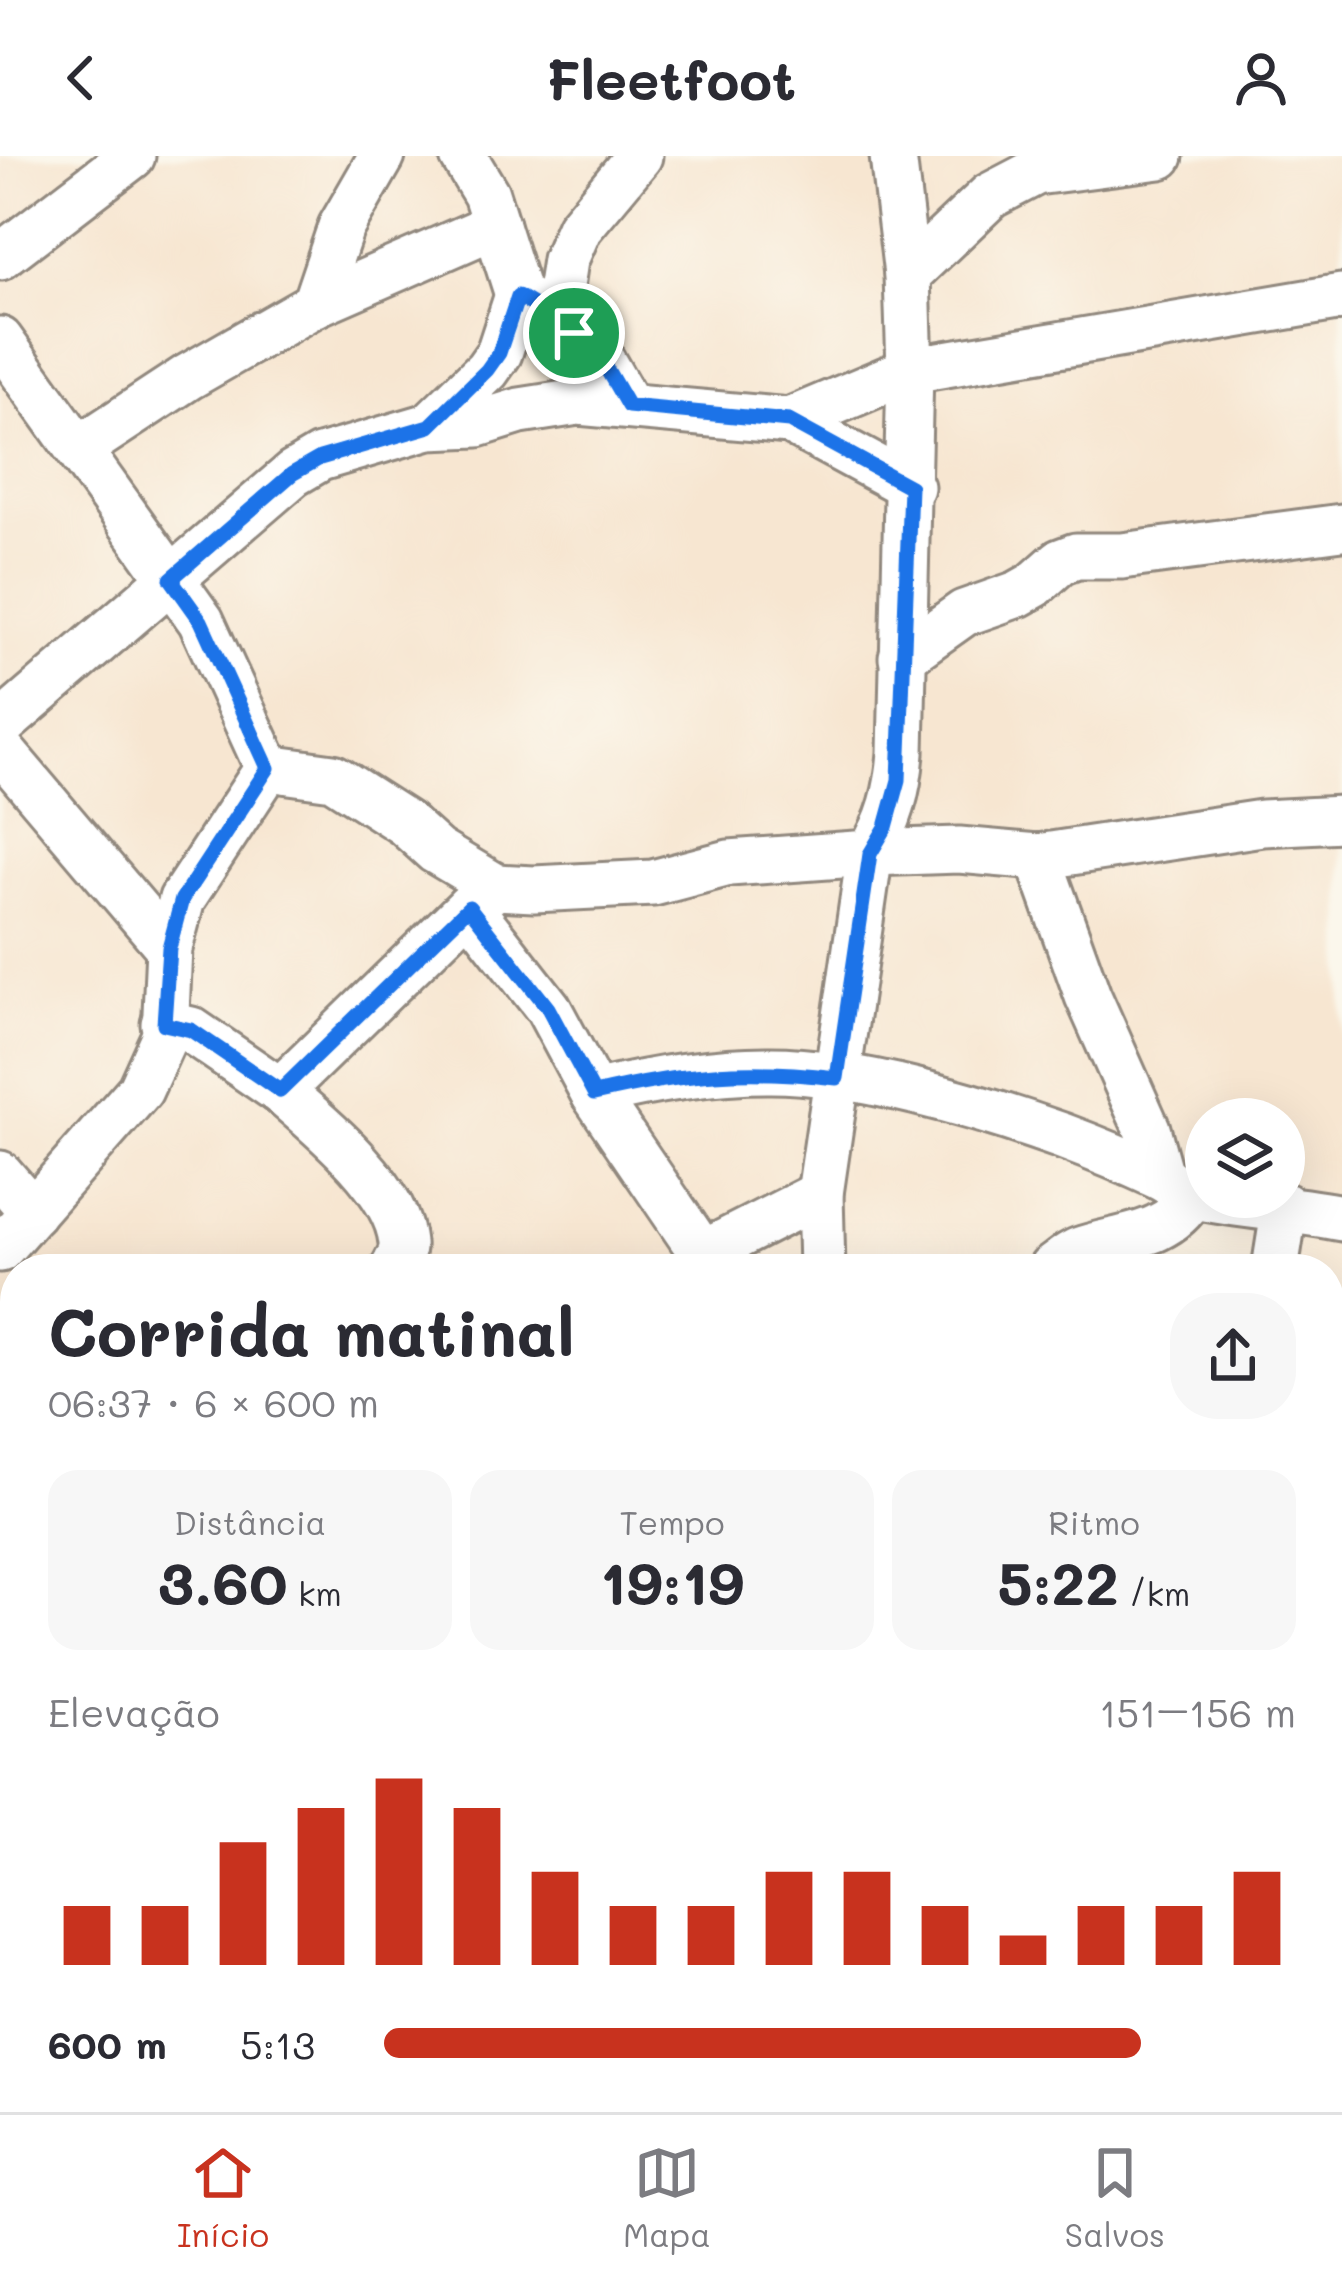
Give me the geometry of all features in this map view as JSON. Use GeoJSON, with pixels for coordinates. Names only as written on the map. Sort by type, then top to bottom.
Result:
{"type":"FeatureCollection","features":[{"type":"Feature","properties":{"kind":"street"},"geometry":{"type":"LineString","coordinates":[[0,257],[132,156]]}},
{"type":"Feature","properties":{"kind":"street"},"geometry":{"type":"LineString","coordinates":[[315,304],[340,227],[382,156]]}},
{"type":"Feature","properties":{"kind":"street"},"geometry":{"type":"LineString","coordinates":[[463,156],[486,194],[496,225],[537,307],[598,354],[628,406]]}},
{"type":"Feature","properties":{"kind":"street"},"geometry":{"type":"LineString","coordinates":[[430,426],[487,370],[537,307],[579,228],[639,156]]}},
{"type":"Feature","properties":{"kind":"street"},"geometry":{"type":"LineString","coordinates":[[821,1254],[820,1194],[870,854],[886,827],[899,780],[910,370],[907,275],[893,156]]}},
{"type":"Feature","properties":{"kind":"street"},"geometry":{"type":"LineString","coordinates":[[907,275],[990,196],[1036,172],[1160,156]]}},
{"type":"Feature","properties":{"kind":"street"},"geometry":{"type":"LineString","coordinates":[[80,448],[188,377],[315,304],[496,225]]}},
{"type":"Feature","properties":{"kind":"street"},"geometry":{"type":"LineString","coordinates":[[789,421],[910,370],[1342,297]]}},
{"type":"Feature","properties":{"kind":"street"},"geometry":{"type":"LineString","coordinates":[[0,340],[201,621],[268,768]]}},
{"type":"Feature","properties":{"kind":"street"},"geometry":{"type":"LineString","coordinates":[[0,726],[292,474],[320,458],[430,426],[478,424],[520,411],[578,402],[789,421],[910,487]]}},
{"type":"Feature","properties":{"kind":"street"},"geometry":{"type":"LineString","coordinates":[[902,657],[964,613],[1034,585],[1060,562],[1076,556],[1122,556],[1342,527]]}},
{"type":"Feature","properties":{"kind":"street"},"geometry":{"type":"LineString","coordinates":[[0,748],[169,948]]}},
{"type":"Feature","properties":{"kind":"street"},"geometry":{"type":"LineString","coordinates":[[268,768],[333,777],[405,823],[483,897],[594,1094],[703,1254]]}},
{"type":"Feature","properties":{"kind":"street"},"geometry":{"type":"LineString","coordinates":[[0,1249],[140,1090],[165,1035],[169,948],[182,899],[268,768]]}},
{"type":"Feature","properties":{"kind":"street"},"geometry":{"type":"LineString","coordinates":[[280,1091],[483,897],[534,889],[653,883],[729,863],[959,850],[1038,857],[1262,823],[1342,819]]}},
{"type":"Feature","properties":{"kind":"street"},"geometry":{"type":"LineString","coordinates":[[1038,857],[1088,996],[1176,1186],[1183,1211],[1161,1227],[1073,1254]]}},
{"type":"Feature","properties":{"kind":"street"},"geometry":{"type":"LineString","coordinates":[[164,1024],[191,1030],[280,1091],[349,1149],[398,1226],[404,1248],[401,1254]]}},
{"type":"Feature","properties":{"kind":"street"},"geometry":{"type":"LineString","coordinates":[[594,1094],[708,1073],[771,1070],[837,1078],[944,1099],[1063,1136],[1185,1188]]}},
{"type":"Feature","properties":{"kind":"street"},"geometry":{"type":"LineString","coordinates":[[0,1174],[33,1212]]}},
{"type":"Feature","properties":{"kind":"street"},"geometry":{"type":"LineString","coordinates":[[721,1254],[820,1194]]}},
{"type":"Feature","properties":{"kind":"street"},"geometry":{"type":"LineString","coordinates":[[1305,1210],[1342,1218]]}},
{"type":"Feature","properties":{"kind":"street"},"geometry":{"type":"LineString","coordinates":[[1277,1254],[1283,1218]]}},
{"type":"Feature","properties":{"kind":"route"},"geometry":{"type":"LineString","coordinates":[[518,296],[574,333],[598,354],[628,406],[789,421],[910,487],[899,780],[886,827],[870,854],[837,1078],[771,1070],[708,1073],[594,1094],[548,1008],[469,907],[280,1091],[191,1030],[164,1024],[169,948],[182,899],[268,768],[201,621],[171,579],[292,474],[320,458],[430,426],[499,353],[518,296]]}}]}
